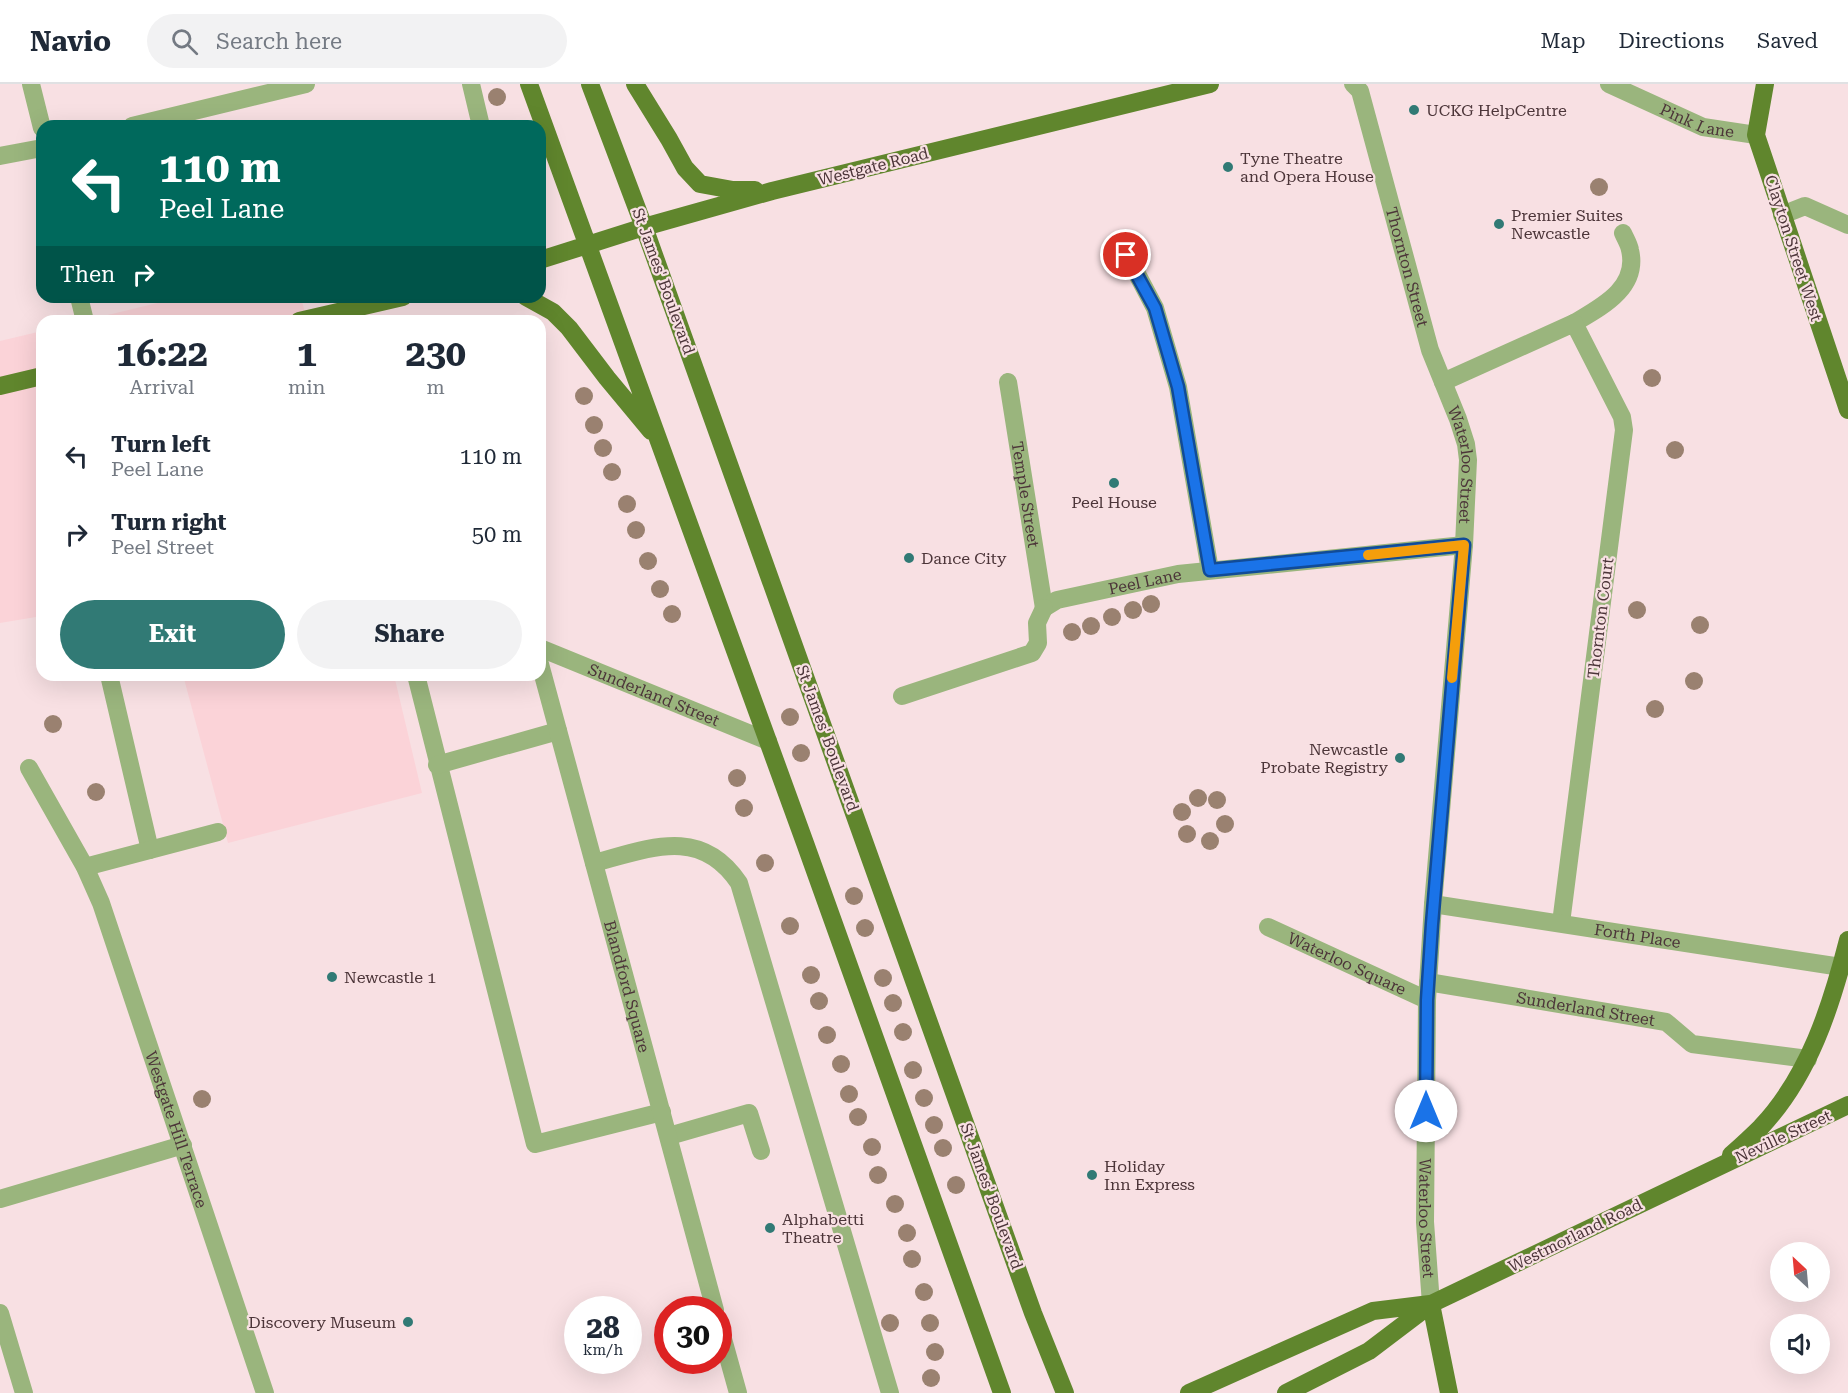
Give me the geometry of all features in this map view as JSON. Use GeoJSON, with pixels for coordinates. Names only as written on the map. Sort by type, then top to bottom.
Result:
{"type":"FeatureCollection","features":[{"type":"Feature","properties":{"kind":"main road"},"geometry":{"type":"LineString","coordinates":[[529,84],[537,118]]}},
{"type":"Feature","properties":{"kind":"main road","name":"St James' Boulevard"},"geometry":{"type":"LineString","coordinates":[[590,84],[644,227],[1033,1313],[1065,1393]]}},
{"type":"Feature","properties":{"kind":"main road"},"geometry":{"type":"LineString","coordinates":[[635,84],[684,168],[700,184],[733,190],[772,191]]}},
{"type":"Feature","properties":{"kind":"main road","name":"Westgate Road"},"geometry":{"type":"LineString","coordinates":[[546,258],[644,227],[772,191],[1210,84]]}},
{"type":"Feature","properties":{"kind":"main road","name":"Clayton Street West"},"geometry":{"type":"LineString","coordinates":[[1765,84],[1756,135],[1848,410]]}},
{"type":"Feature","properties":{"kind":"main road"},"geometry":{"type":"LineString","coordinates":[[546,141],[588,246],[660,441],[1002,1393]]}},
{"type":"Feature","properties":{"kind":"main road"},"geometry":{"type":"LineString","coordinates":[[337,315],[381,303]]}},
{"type":"Feature","properties":{"kind":"main road"},"geometry":{"type":"LineString","coordinates":[[537,303],[553,312],[569,328],[660,441]]}},
{"type":"Feature","properties":{"kind":"main road"},"geometry":{"type":"LineString","coordinates":[[0,386],[36,377]]}},
{"type":"Feature","properties":{"kind":"main road"},"geometry":{"type":"LineString","coordinates":[[1718,1167],[1762,1126],[1791,1088],[1808,1059],[1824,1021],[1848,940]]}},
{"type":"Feature","properties":{"kind":"main road","name":"Neville Street"},"geometry":{"type":"LineString","coordinates":[[1718,1167],[1848,1105]]}},
{"type":"Feature","properties":{"kind":"main road","name":"Westmorland Road"},"geometry":{"type":"LineString","coordinates":[[1286,1393],[1369,1351],[1431,1304],[1718,1167]]}},
{"type":"Feature","properties":{"kind":"main road"},"geometry":{"type":"LineString","coordinates":[[1431,1304],[1449,1393]]}},
{"type":"Feature","properties":{"kind":"main road","name":"Westmorland Road"},"geometry":{"type":"LineString","coordinates":[[1189,1393],[1373,1311],[1431,1304]]}},
{"type":"Feature","properties":{"kind":"street"},"geometry":{"type":"LineString","coordinates":[[31,84],[40,120]]}},
{"type":"Feature","properties":{"kind":"street"},"geometry":{"type":"LineString","coordinates":[[157,120],[306,84]]}},
{"type":"Feature","properties":{"kind":"street"},"geometry":{"type":"LineString","coordinates":[[471,84],[480,120]]}},
{"type":"Feature","properties":{"kind":"street","name":"Thornton Street"},"geometry":{"type":"LineString","coordinates":[[1353,84],[1360,91],[1430,350],[1443,382]]}},
{"type":"Feature","properties":{"kind":"street","name":"Pink Lane"},"geometry":{"type":"LineString","coordinates":[[1609,84],[1703,128],[1756,135]]}},
{"type":"Feature","properties":{"kind":"street"},"geometry":{"type":"LineString","coordinates":[[0,156],[36,149]]}},
{"type":"Feature","properties":{"kind":"street"},"geometry":{"type":"LineString","coordinates":[[1782,215],[1805,206],[1848,225]]}},
{"type":"Feature","properties":{"kind":"street"},"geometry":{"type":"LineString","coordinates":[[1443,382],[1574,323],[1610,301],[1627,280],[1631,264],[1630,250],[1623,233]]}},
{"type":"Feature","properties":{"kind":"street"},"geometry":{"type":"LineString","coordinates":[[1126,255],[1155,308],[1178,387],[1210,570]]}},
{"type":"Feature","properties":{"kind":"street","name":"Thornton Court"},"geometry":{"type":"LineString","coordinates":[[1561,923],[1624,430],[1617,406],[1574,323]]}},
{"type":"Feature","properties":{"kind":"street","name":"Temple Street"},"geometry":{"type":"LineString","coordinates":[[1008,382],[1044,608]]}},
{"type":"Feature","properties":{"kind":"street","name":"Waterloo Street"},"geometry":{"type":"LineString","coordinates":[[1431,1304],[1425,1222],[1427,1000],[1433,904],[1464,545],[1468,460],[1466,444],[1458,419],[1443,382]]}},
{"type":"Feature","properties":{"kind":"street","name":"Peel Lane"},"geometry":{"type":"LineString","coordinates":[[1044,608],[1057,600],[1178,573],[1464,545]]}},
{"type":"Feature","properties":{"kind":"street"},"geometry":{"type":"LineString","coordinates":[[902,696],[1032,653],[1038,643],[1037,623],[1044,608]]}},
{"type":"Feature","properties":{"kind":"street","name":"Sunderland Street"},"geometry":{"type":"LineString","coordinates":[[546,650],[768,741]]}},
{"type":"Feature","properties":{"kind":"street"},"geometry":{"type":"LineString","coordinates":[[110,681],[150,850]]}},
{"type":"Feature","properties":{"kind":"street"},"geometry":{"type":"LineString","coordinates":[[417,681],[535,1144],[662,1112]]}},
{"type":"Feature","properties":{"kind":"street","name":"Blandford Square"},"geometry":{"type":"LineString","coordinates":[[544,681],[712,1296]]}},
{"type":"Feature","properties":{"kind":"street"},"geometry":{"type":"LineString","coordinates":[[437,765],[558,732]]}},
{"type":"Feature","properties":{"kind":"street","name":"Westgate Hill Terrace"},"geometry":{"type":"LineString","coordinates":[[29,768],[85,867],[101,903],[265,1393]]}},
{"type":"Feature","properties":{"kind":"street"},"geometry":{"type":"LineString","coordinates":[[85,867],[218,832]]}},
{"type":"Feature","properties":{"kind":"street"},"geometry":{"type":"LineString","coordinates":[[594,862],[655,847],[681,845],[701,850],[723,863],[739,883],[890,1393]]}},
{"type":"Feature","properties":{"kind":"street","name":"Forth Place"},"geometry":{"type":"LineString","coordinates":[[1433,904],[1841,967]]}},
{"type":"Feature","properties":{"kind":"street","name":"Waterloo Square"},"geometry":{"type":"LineString","coordinates":[[1268,927],[1427,1000]]}},
{"type":"Feature","properties":{"kind":"street","name":"Sunderland Street"},"geometry":{"type":"LineString","coordinates":[[1428,982],[1665,1022],[1692,1044],[1808,1059]]}},
{"type":"Feature","properties":{"kind":"street"},"geometry":{"type":"LineString","coordinates":[[669,1136],[749,1113],[761,1151]]}},
{"type":"Feature","properties":{"kind":"street"},"geometry":{"type":"LineString","coordinates":[[0,1199],[183,1145]]}},
{"type":"Feature","properties":{"kind":"street"},"geometry":{"type":"LineString","coordinates":[[0,1313],[24,1393]]}},
{"type":"Feature","properties":{"kind":"street"},"geometry":{"type":"LineString","coordinates":[[732,1371],[738,1393]]}},
{"type":"Feature","properties":{"kind":"shaded area"},"geometry":{"type":"Polygon","coordinates":[[[157,303],[302,303],[306,315],[108,315],[157,303]]]}},
{"type":"Feature","properties":{"kind":"shaded area"},"geometry":{"type":"Polygon","coordinates":[[[36,332],[36,617],[0,623],[0,341],[36,332]]]}},
{"type":"Feature","properties":{"kind":"shaded area"},"geometry":{"type":"Polygon","coordinates":[[[185,681],[395,681],[422,793],[228,843],[185,681]]]}},
{"type":"Feature","properties":{"kind":"slow traffic"},"geometry":{"type":"LineString","coordinates":[[1368,555],[1464,545],[1452,678]]}},
{"type":"Feature","properties":{"kind":"place","name":"UCKG HelpCentre"},"geometry":{"type":"Point","coordinates":[1414,110]}},
{"type":"Feature","properties":{"kind":"place","name":"Tyne Theatre and Opera House"},"geometry":{"type":"Point","coordinates":[1228,167]}},
{"type":"Feature","properties":{"kind":"place","name":"Premier Suites Newcastle"},"geometry":{"type":"Point","coordinates":[1499,224]}},
{"type":"Feature","properties":{"kind":"place","name":"Peel House"},"geometry":{"type":"Point","coordinates":[1114,483]}},
{"type":"Feature","properties":{"kind":"place","name":"Dance City"},"geometry":{"type":"Point","coordinates":[909,558]}},
{"type":"Feature","properties":{"kind":"place","name":"Newcastle Probate Registry"},"geometry":{"type":"Point","coordinates":[1400,758]}},
{"type":"Feature","properties":{"kind":"place","name":"Newcastle 1"},"geometry":{"type":"Point","coordinates":[332,977]}},
{"type":"Feature","properties":{"kind":"place","name":"Holiday Inn Express"},"geometry":{"type":"Point","coordinates":[1092,1175]}},
{"type":"Feature","properties":{"kind":"place","name":"Alphabetti Theatre"},"geometry":{"type":"Point","coordinates":[770,1228]}},
{"type":"Feature","properties":{"kind":"place","name":"Discovery Museum"},"geometry":{"type":"Point","coordinates":[408,1322]}},
{"type":"Feature","properties":{"kind":"route"},"geometry":{"type":"LineString","coordinates":[[1126,255],[1155,308],[1178,387],[1210,570],[1464,545],[1432,924],[1427,1000],[1426,1111]]}}]}
